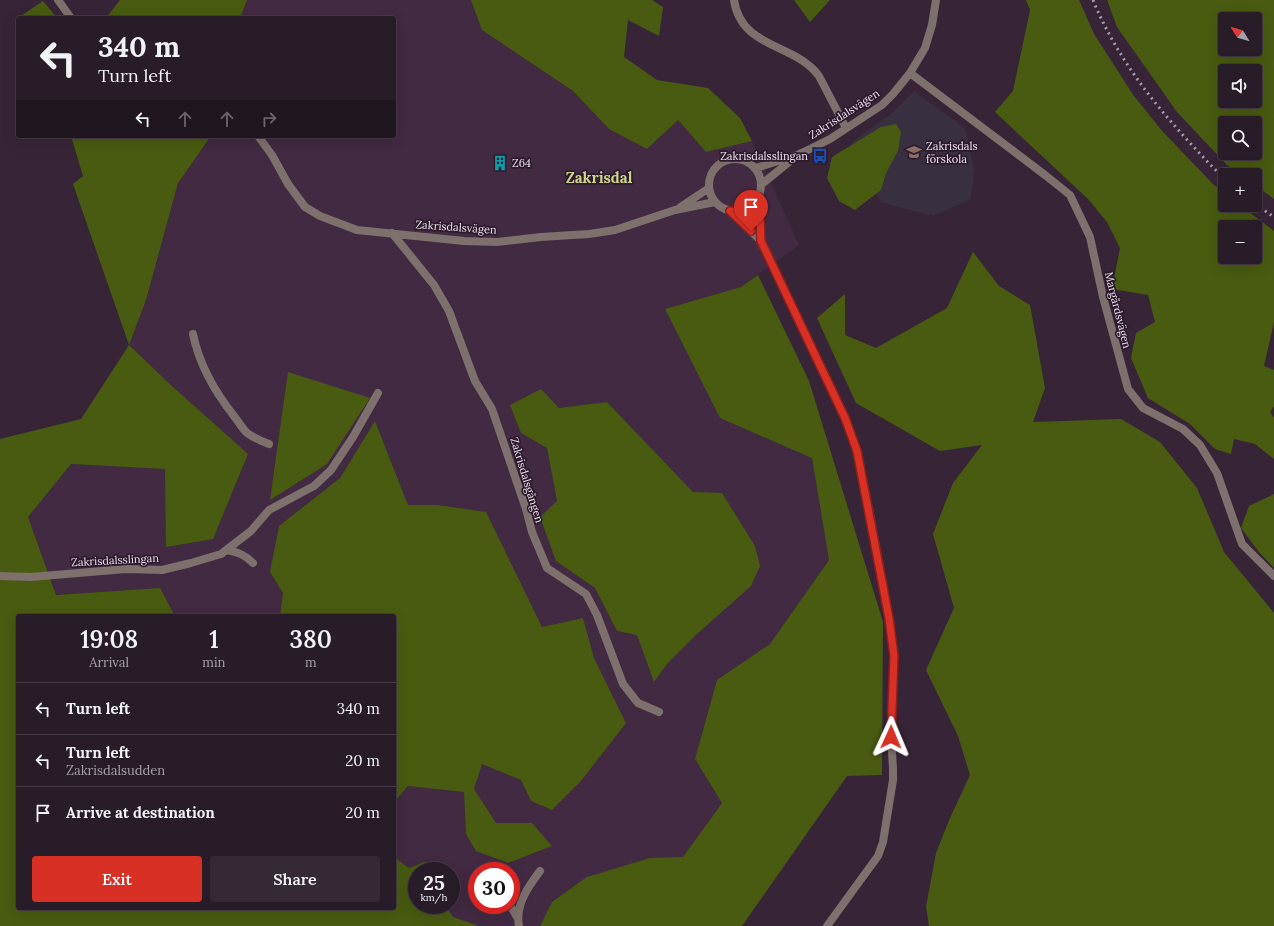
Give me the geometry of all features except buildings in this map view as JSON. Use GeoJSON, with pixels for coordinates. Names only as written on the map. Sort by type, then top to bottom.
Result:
{"type":"FeatureCollection","features":[{"type":"Feature","properties":{"kind":"street"},"geometry":{"type":"LineString","coordinates":[[58,0],[70,16]]}},
{"type":"Feature","properties":{"kind":"street"},"geometry":{"type":"LineString","coordinates":[[734,0],[741,21],[748,30],[763,41],[814,68],[846,128]]}},
{"type":"Feature","properties":{"kind":"street","name":"Zakrisdalsvägen"},"geometry":{"type":"LineString","coordinates":[[756,168],[797,155],[824,142],[882,105],[910,74],[925,48],[932,25],[936,0]]}},
{"type":"Feature","properties":{"kind":"street","name":"Margårdsvägen"},"geometry":{"type":"LineString","coordinates":[[910,74],[1045,174],[1070,195],[1090,236],[1103,297],[1128,389],[1144,408],[1183,429],[1200,445],[1217,473],[1242,544],[1274,576]]}},
{"type":"Feature","properties":{"kind":"street","name":"Zakrisdalsvägen"},"geometry":{"type":"LineString","coordinates":[[259,138],[272,155],[288,184],[305,207],[320,216],[357,230],[464,241],[497,242],[589,234],[615,230],[675,210],[715,202]]}},
{"type":"Feature","properties":{"kind":"street","name":"Zakrisdalsvägen"},"geometry":{"type":"LineString","coordinates":[[762,184],[797,155]]}},
{"type":"Feature","properties":{"kind":"street"},"geometry":{"type":"LineString","coordinates":[[759,197],[754,204],[747,209],[739,212],[730,211],[722,208],[712,198],[709,188],[709,180],[712,173],[722,162],[729,160],[744,160],[756,168],[762,184],[759,197],[761,241]]}},
{"type":"Feature","properties":{"kind":"street"},"geometry":{"type":"LineString","coordinates":[[675,210],[709,188]]}},
{"type":"Feature","properties":{"kind":"street"},"geometry":{"type":"LineString","coordinates":[[730,211],[761,241],[845,418],[857,451],[889,618],[894,656],[891,737],[893,780],[883,842],[878,856],[827,926]]}},
{"type":"Feature","properties":{"kind":"street","name":"Zakrisdalsgången"},"geometry":{"type":"LineString","coordinates":[[392,234],[434,285],[449,311],[476,381],[492,409],[524,503],[532,532],[547,568],[586,594],[597,616],[623,684],[638,703],[659,712]]}},
{"type":"Feature","properties":{"kind":"street"},"geometry":{"type":"LineString","coordinates":[[193,334],[195,345],[209,379],[223,402],[246,432],[256,439],[269,444]]}},
{"type":"Feature","properties":{"kind":"street","name":"Zakrisdalsslingan"},"geometry":{"type":"LineString","coordinates":[[0,576],[31,578],[126,569],[162,570],[221,554],[251,531],[269,510],[314,486],[331,470],[378,393]]}},
{"type":"Feature","properties":{"kind":"street"},"geometry":{"type":"LineString","coordinates":[[227,550],[246,556],[253,563]]}},
{"type":"Feature","properties":{"kind":"street"},"geometry":{"type":"LineString","coordinates":[[517,917],[520,903],[540,871]]}},
{"type":"Feature","properties":{"kind":"street"},"geometry":{"type":"LineString","coordinates":[[515,914],[519,926]]}},
{"type":"Feature","properties":{"kind":"shaded area"},"geometry":{"type":"Polygon","coordinates":[[[247,0],[474,0],[482,30],[573,91],[609,129],[647,149],[678,120],[706,152],[752,141],[799,245],[741,287],[665,309],[720,418],[812,457],[829,560],[770,644],[717,680],[695,759],[722,802],[683,858],[650,858],[552,902],[540,926],[479,926],[452,917],[450,914],[460,914],[460,862],[408,862],[408,867],[396,858],[396,800],[408,786],[464,792],[466,834],[507,862],[468,862],[468,914],[520,914],[520,862],[511,862],[551,846],[532,823],[496,824],[474,789],[482,763],[521,780],[531,801],[552,810],[581,781],[626,722],[594,658],[583,618],[542,627],[485,512],[438,505],[408,505],[375,421],[340,478],[279,526],[271,572],[283,593],[280,614],[174,614],[160,588],[56,595],[28,517],[71,464],[166,469],[166,547],[173,387],[129,345],[146,300],[178,183],[210,138],[396,138],[396,16],[241,16],[247,0]],[[607,402],[559,408],[521,433],[547,448],[557,501],[556,561],[595,588],[617,631],[637,635],[654,681],[667,664],[697,634],[751,586],[693,492],[607,402]]]}},
{"type":"Feature","properties":{"kind":"shaded area","name":"Zakrisdals förskola"},"geometry":{"type":"Polygon","coordinates":[[[914,91],[965,128],[974,168],[971,199],[933,216],[932,214],[929,215],[880,202],[852,142],[891,114],[914,91]]]}},
{"type":"Feature","properties":{"kind":"green space"},"geometry":{"type":"Polygon","coordinates":[[[120,0],[247,0],[241,16],[108,16],[120,0]]]}},
{"type":"Feature","properties":{"kind":"green space"},"geometry":{"type":"Polygon","coordinates":[[[471,0],[652,0],[663,7],[659,36],[628,20],[624,57],[657,80],[708,88],[740,118],[752,141],[706,152],[678,120],[647,149],[609,129],[573,91],[482,30],[471,0]]]}},
{"type":"Feature","properties":{"kind":"green space"},"geometry":{"type":"Polygon","coordinates":[[[794,0],[830,0],[810,22],[794,0]]]}},
{"type":"Feature","properties":{"kind":"green space"},"geometry":{"type":"Polygon","coordinates":[[[1026,0],[1079,0],[1094,34],[1134,96],[1163,132],[1218,188],[1218,212],[1249,212],[1260,220],[1218,220],[1218,264],[1262,264],[1262,222],[1274,231],[1274,322],[1264,366],[1274,370],[1274,406],[1270,412],[1274,418],[1274,459],[1255,444],[1234,439],[1231,454],[1215,449],[1190,424],[1148,398],[1131,358],[1136,333],[1155,322],[1148,295],[1112,289],[1120,248],[1107,222],[1088,199],[995,112],[1013,91],[1030,10],[1026,0]]]}},
{"type":"Feature","properties":{"kind":"green space"},"geometry":{"type":"Polygon","coordinates":[[[1107,0],[1274,0],[1274,199],[1262,190],[1262,168],[1231,168],[1222,160],[1262,160],[1262,116],[1218,116],[1218,156],[1177,112],[1117,27],[1107,0]]]}},
{"type":"Feature","properties":{"kind":"green space"},"geometry":{"type":"Polygon","coordinates":[[[43,1],[55,16],[21,16],[43,1]]]}},
{"type":"Feature","properties":{"kind":"green space"},"geometry":{"type":"Polygon","coordinates":[[[896,124],[901,132],[898,151],[886,173],[881,190],[855,210],[839,201],[827,178],[832,157],[881,127],[896,124]]]}},
{"type":"Feature","properties":{"kind":"green space"},"geometry":{"type":"Polygon","coordinates":[[[72,138],[210,138],[178,183],[146,300],[129,345],[73,184],[83,176],[72,138]]]}},
{"type":"Feature","properties":{"kind":"green space"},"geometry":{"type":"Polygon","coordinates":[[[973,252],[999,286],[1030,305],[1045,388],[1033,422],[1121,419],[1160,442],[1197,488],[1224,552],[1274,613],[1274,926],[929,926],[926,907],[936,853],[970,775],[958,736],[926,670],[954,608],[933,534],[953,483],[982,445],[940,451],[856,403],[817,318],[845,294],[845,335],[876,348],[947,308],[973,252]]]}},
{"type":"Feature","properties":{"kind":"green space"},"geometry":{"type":"Polygon","coordinates":[[[758,275],[809,381],[883,622],[882,775],[847,776],[742,926],[540,926],[552,902],[587,877],[650,858],[683,857],[722,803],[695,759],[717,680],[770,644],[829,560],[812,458],[720,418],[665,309],[741,287],[758,275]]]}},
{"type":"Feature","properties":{"kind":"green space"},"geometry":{"type":"Polygon","coordinates":[[[129,345],[173,387],[248,454],[213,539],[166,547],[165,469],[71,464],[28,517],[56,595],[160,588],[174,614],[16,614],[16,910],[396,910],[396,858],[408,867],[408,914],[451,914],[453,917],[479,926],[0,926],[0,439],[81,419],[129,345]]]}},
{"type":"Feature","properties":{"kind":"green space"},"geometry":{"type":"Polygon","coordinates":[[[288,372],[370,398],[327,464],[270,500],[288,372]]]}},
{"type":"Feature","properties":{"kind":"green space"},"geometry":{"type":"Polygon","coordinates":[[[541,389],[559,408],[607,402],[693,492],[722,493],[755,546],[760,566],[751,586],[697,634],[667,664],[654,682],[637,635],[617,631],[595,588],[556,561],[540,517],[557,501],[547,448],[521,433],[510,405],[541,389]]]}},
{"type":"Feature","properties":{"kind":"green space"},"geometry":{"type":"Polygon","coordinates":[[[375,421],[408,505],[438,505],[486,512],[542,627],[583,618],[594,658],[626,723],[581,781],[552,810],[531,801],[521,780],[482,764],[474,789],[496,823],[532,823],[552,846],[511,862],[505,862],[476,851],[466,834],[464,792],[408,786],[396,800],[396,614],[280,614],[283,593],[270,572],[279,526],[340,478],[375,421]]]}},
{"type":"Feature","properties":{"kind":"green space"},"geometry":{"type":"Polygon","coordinates":[[[1274,494],[1274,568],[1259,552],[1241,528],[1249,506],[1274,494]]]}},
{"type":"Feature","properties":{"kind":"railway"},"geometry":{"type":"LineString","coordinates":[[1093,0],[1123,58],[1148,94],[1176,128],[1218,172]]}},
{"type":"Feature","properties":{"kind":"railway"},"geometry":{"type":"LineString","coordinates":[[1262,209],[1274,217]]}},
{"type":"Feature","properties":{"kind":"place","name":"Zakrisdals förskola"},"geometry":{"type":"Point","coordinates":[914,152]}},
{"type":"Feature","properties":{"kind":"place","name":"Zakrisdalsslingan"},"geometry":{"type":"Point","coordinates":[820,156]}},
{"type":"Feature","properties":{"kind":"place","name":"Z64"},"geometry":{"type":"Point","coordinates":[500,163]}},
{"type":"Feature","properties":{"kind":"district","name":"Zakrisdal"},"geometry":{"type":"Point","coordinates":[599,178]}},
{"type":"Feature","properties":{"kind":"route"},"geometry":{"type":"LineString","coordinates":[[751,231],[730,211],[739,212],[747,209],[754,204],[759,197],[761,241],[845,418],[857,451],[889,618],[894,656],[891,699],[891,737]]}}]}
